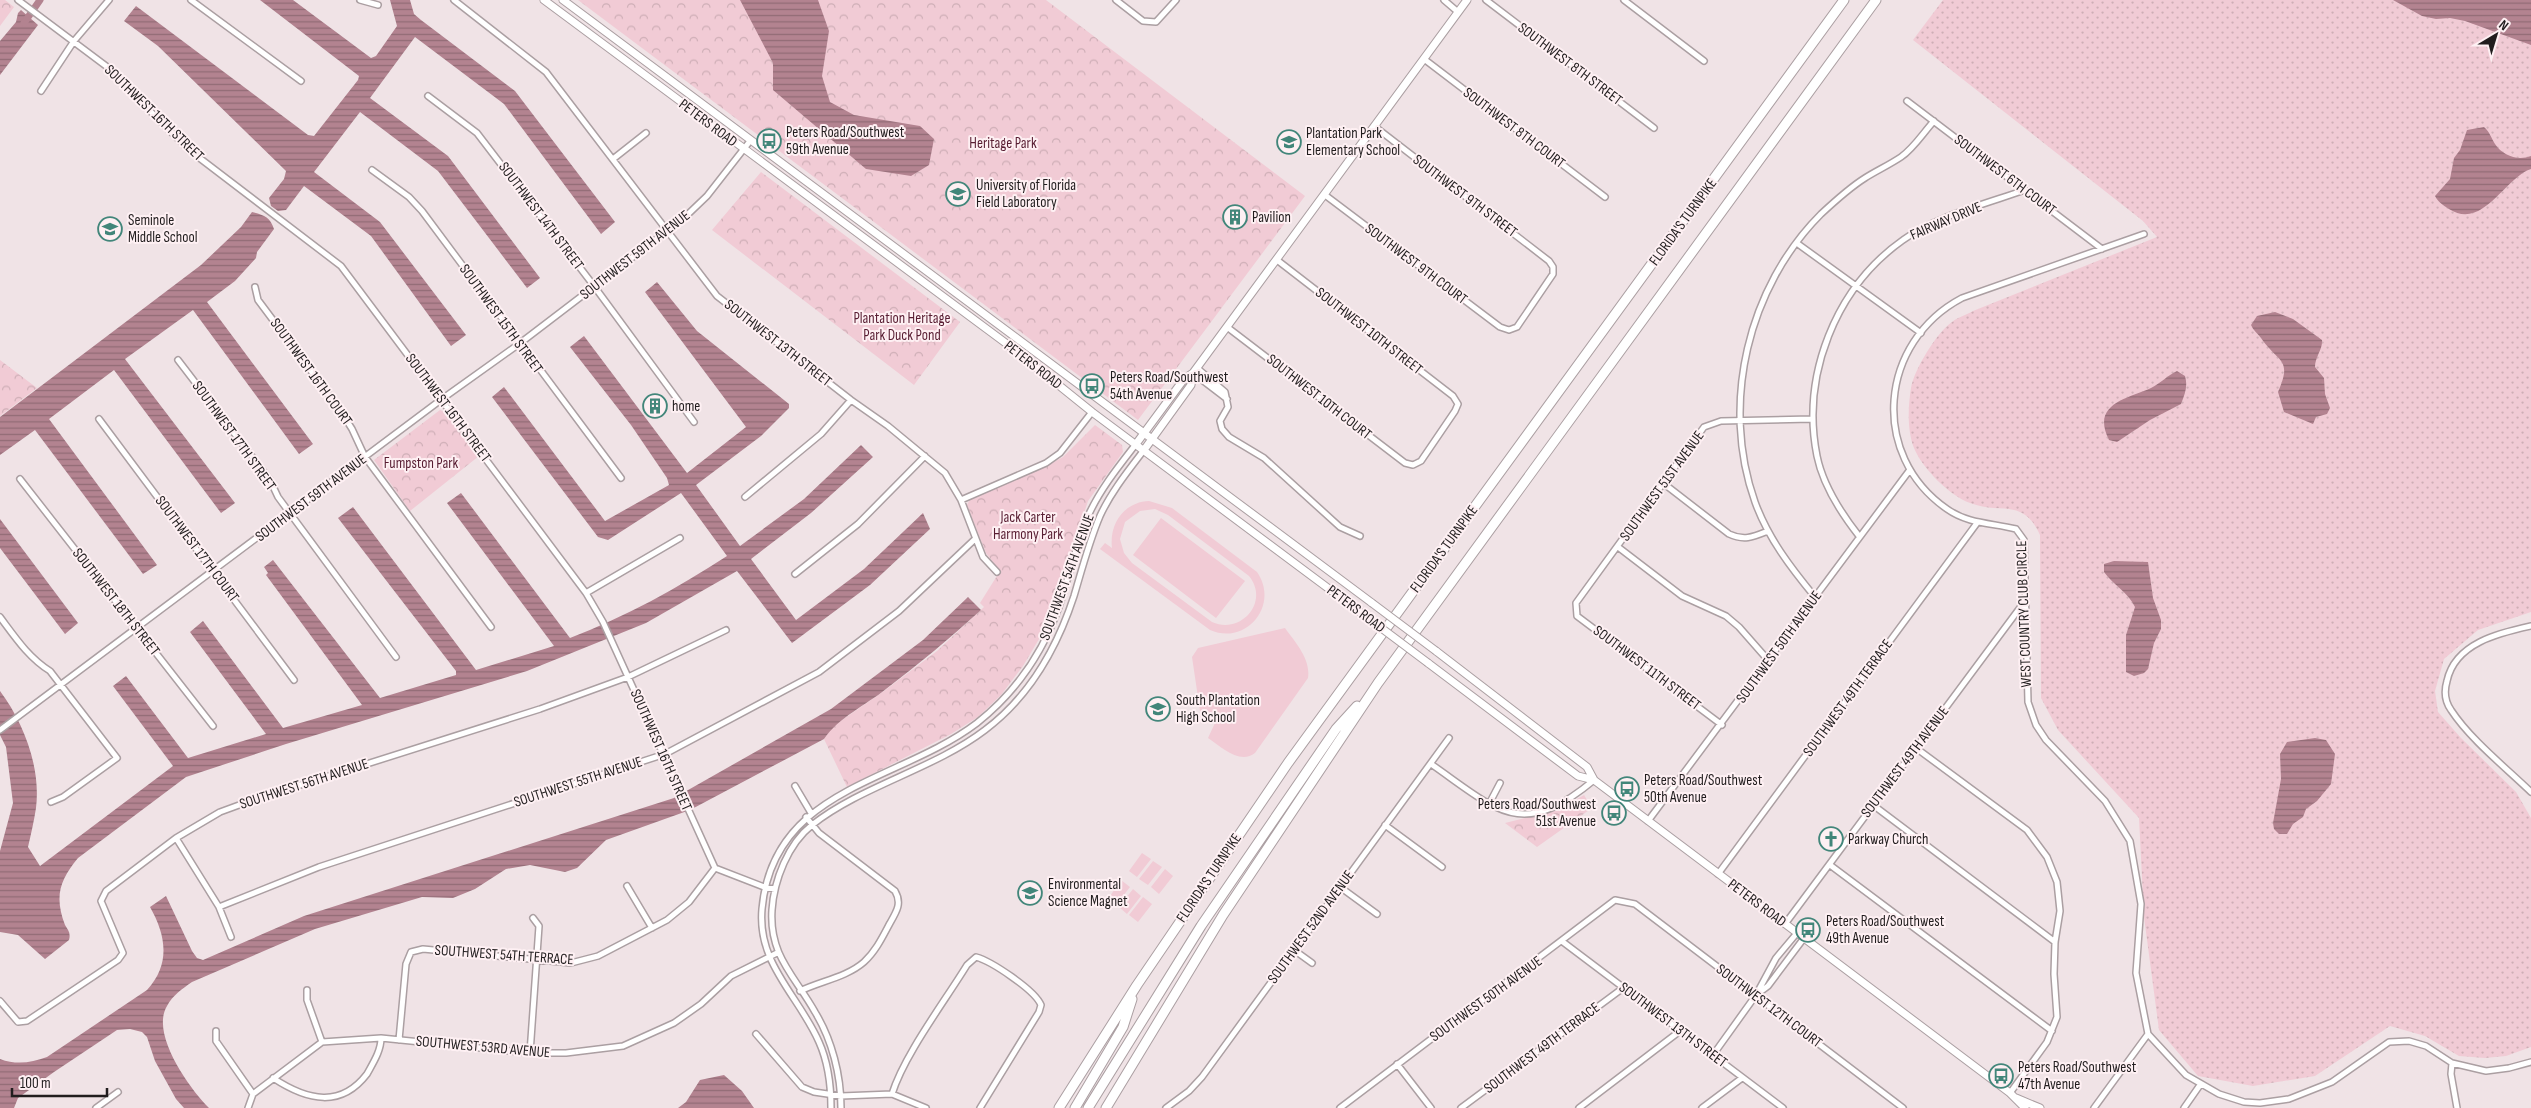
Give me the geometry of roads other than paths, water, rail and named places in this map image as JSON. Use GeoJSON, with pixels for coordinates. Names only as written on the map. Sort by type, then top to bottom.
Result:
{"type":"FeatureCollection","features":[{"type":"Feature","properties":{"kind":"highway","name":"FLORIDA'S TURNPIKE"},"geometry":{"type":"LineString","coordinates":[[1058,1108],[1137,985],[1288,763],[1844,0]]}},
{"type":"Feature","properties":{"kind":"highway","name":"FLORIDA'S TURNPIKE"},"geometry":{"type":"LineString","coordinates":[[1106,1108],[1223,915],[1378,683],[1876,0]]}},
{"type":"Feature","properties":{"kind":"highway"},"geometry":{"type":"LineString","coordinates":[[1088,1108],[1201,926],[1281,808],[1336,729],[1378,683]]}},
{"type":"Feature","properties":{"kind":"highway"},"geometry":{"type":"LineString","coordinates":[[1075,1108],[1123,1027],[1137,985]]}},
{"type":"Feature","properties":{"kind":"main road","name":"PETERS ROAD"},"geometry":{"type":"LineString","coordinates":[[544,0],[1014,350],[1092,412],[1578,776],[1594,780]]}},
{"type":"Feature","properties":{"kind":"main road","name":"PETERS ROAD"},"geometry":{"type":"LineString","coordinates":[[562,0],[1143,435],[1436,651],[1587,767],[1594,780],[1648,822],[2013,1096],[2025,1108]]}},
{"type":"Feature","properties":{"kind":"main road","name":"SOUTHWEST 54TH AVENUE"},"geometry":{"type":"LineString","coordinates":[[1136,444],[1184,379],[1195,370],[1467,0]]}},
{"type":"Feature","properties":{"kind":"main road","name":"SOUTHWEST 54TH AVENUE"},"geometry":{"type":"LineString","coordinates":[[1144,450],[1191,385],[1195,370]]}},
{"type":"Feature","properties":{"kind":"main road","name":"PETERS ROAD"},"geometry":{"type":"LineString","coordinates":[[2013,1096],[2040,1108]]}},
{"type":"Feature","properties":{"kind":"street"},"geometry":{"type":"LineString","coordinates":[[41,91],[74,41],[109,0]]}},
{"type":"Feature","properties":{"kind":"street"},"geometry":{"type":"LineString","coordinates":[[191,0],[301,81]]}},
{"type":"Feature","properties":{"kind":"street"},"geometry":{"type":"LineString","coordinates":[[360,0],[378,5]]}},
{"type":"Feature","properties":{"kind":"street","name":"SOUTHWEST 13TH STREET"},"geometry":{"type":"LineString","coordinates":[[454,0],[546,72],[717,296],[945,473],[961,500],[974,540],[983,557],[997,572]]}},
{"type":"Feature","properties":{"kind":"street"},"geometry":{"type":"LineString","coordinates":[[1116,0],[1143,21],[1156,22],[1176,0]]}},
{"type":"Feature","properties":{"kind":"street"},"geometry":{"type":"LineString","coordinates":[[1444,0],[1458,12]]}},
{"type":"Feature","properties":{"kind":"street","name":"SOUTHWEST 8TH STREET"},"geometry":{"type":"LineString","coordinates":[[1486,0],[1654,128]]}},
{"type":"Feature","properties":{"kind":"street"},"geometry":{"type":"LineString","coordinates":[[1624,0],[1704,61]]}},
{"type":"Feature","properties":{"kind":"street","name":"SOUTHWEST 16TH STREET"},"geometry":{"type":"LineString","coordinates":[[20,1],[74,41],[133,90],[150,111],[189,150],[340,266],[442,399],[586,593],[603,622],[716,868]]}},
{"type":"Feature","properties":{"kind":"street","name":"SOUTHWEST 8TH COURT"},"geometry":{"type":"LineString","coordinates":[[1424,59],[1605,197]]}},
{"type":"Feature","properties":{"kind":"street","name":"SOUTHWEST 14TH STREET"},"geometry":{"type":"LineString","coordinates":[[428,96],[477,133],[594,286],[694,422]]}},
{"type":"Feature","properties":{"kind":"street","name":"SOUTHWEST 6TH COURT"},"geometry":{"type":"LineString","coordinates":[[1907,101],[2102,249]]}},
{"type":"Feature","properties":{"kind":"street"},"geometry":{"type":"LineString","coordinates":[[1815,597],[1787,563],[1768,530],[1755,502],[1746,468],[1740,420],[1742,377],[1752,330],[1773,281],[1820,216],[1848,189],[1901,157],[1912,148],[1934,121]]}},
{"type":"Feature","properties":{"kind":"street","name":"SOUTHWEST 9TH STREET"},"geometry":{"type":"LineString","coordinates":[[1374,126],[1549,260],[1553,267],[1553,274],[1517,327],[1509,330]]}},
{"type":"Feature","properties":{"kind":"street"},"geometry":{"type":"LineString","coordinates":[[613,159],[646,133]]}},
{"type":"Feature","properties":{"kind":"street","name":"SOUTHWEST 59TH AVENUE"},"geometry":{"type":"LineString","coordinates":[[0,730],[291,514],[442,399],[519,344],[666,231],[707,196],[750,141]]}},
{"type":"Feature","properties":{"kind":"street","name":"SOUTHWEST 15TH STREET"},"geometry":{"type":"LineString","coordinates":[[372,170],[409,197],[422,211],[519,344],[621,478]]}},
{"type":"Feature","properties":{"kind":"street","name":"FAIRWAY DRIVE"},"geometry":{"type":"LineString","coordinates":[[1859,536],[1839,511],[1817,458],[1812,418],[1816,376],[1823,348],[1842,308],[1880,259],[1904,239],[1928,226],[2025,190]]}},
{"type":"Feature","properties":{"kind":"street","name":"SOUTHWEST 9TH COURT"},"geometry":{"type":"LineString","coordinates":[[1325,195],[1500,327],[1509,330]]}},
{"type":"Feature","properties":{"kind":"street","name":"WEST COUNTRY CLUB CIRCLE"},"geometry":{"type":"LineString","coordinates":[[2144,234],[1962,298],[1937,315],[1921,333],[1904,361],[1894,392],[1893,423],[1899,450],[1909,472],[1934,499],[1949,510],[1977,523],[2010,527],[2021,533],[2024,540],[2026,687],[2028,702],[2036,725],[2046,740],[2105,800],[2130,841],[2141,904],[2136,973],[2148,1034]]}},
{"type":"Feature","properties":{"kind":"street"},"geometry":{"type":"LineString","coordinates":[[1798,244],[1921,333]]}},
{"type":"Feature","properties":{"kind":"street","name":"SOUTHWEST 10TH STREET"},"geometry":{"type":"LineString","coordinates":[[1277,260],[1453,396],[1458,404],[1421,461],[1413,464]]}},
{"type":"Feature","properties":{"kind":"street","name":"SOUTHWEST 16TH COURT"},"geometry":{"type":"LineString","coordinates":[[255,287],[258,300],[352,429],[365,457],[491,627]]}},
{"type":"Feature","properties":{"kind":"street","name":"SOUTHWEST 10TH COURT"},"geometry":{"type":"LineString","coordinates":[[1227,327],[1405,463],[1413,464]]}},
{"type":"Feature","properties":{"kind":"street","name":"SOUTHWEST 17TH STREET"},"geometry":{"type":"LineString","coordinates":[[178,360],[270,480],[291,514],[396,657]]}},
{"type":"Feature","properties":{"kind":"street"},"geometry":{"type":"LineString","coordinates":[[1195,370],[1227,399],[1228,407],[1220,421],[1222,429],[1229,437],[1264,458],[1340,527],[1360,536]]}},
{"type":"Feature","properties":{"kind":"street"},"geometry":{"type":"LineString","coordinates":[[744,497],[821,434],[851,400]]}},
{"type":"Feature","properties":{"kind":"street"},"geometry":{"type":"LineString","coordinates":[[961,500],[1046,463],[1060,453],[1092,412]]}},
{"type":"Feature","properties":{"kind":"street","name":"SOUTHWEST 51ST AVENUE"},"geometry":{"type":"LineString","coordinates":[[1575,610],[1576,603],[1618,548],[1704,427],[1721,421],[1812,418]]}},
{"type":"Feature","properties":{"kind":"street","name":"SOUTHWEST 17TH COURT"},"geometry":{"type":"LineString","coordinates":[[99,419],[214,570],[294,680]]}},
{"type":"Feature","properties":{"kind":"street","name":"SOUTHWEST 54TH AVENUE"},"geometry":{"type":"LineString","coordinates":[[831,1108],[831,1093],[820,1044],[807,1018],[779,978],[768,957],[761,912],[764,887],[778,853],[792,832],[808,815],[958,735],[977,722],[1013,688],[1031,664],[1052,624],[1090,512],[1105,486],[1136,444]]}},
{"type":"Feature","properties":{"kind":"street","name":"SOUTHWEST 54TH AVENUE"},"geometry":{"type":"LineString","coordinates":[[775,889],[786,860],[799,839],[812,825],[856,799],[964,744],[985,730],[1020,698],[1046,660],[1065,622],[1092,536],[1103,511],[1114,491],[1144,450]]}},
{"type":"Feature","properties":{"kind":"street"},"geometry":{"type":"LineString","coordinates":[[795,574],[858,524],[925,456]]}},
{"type":"Feature","properties":{"kind":"street","name":"SOUTHWEST 50TH AVENUE"},"geometry":{"type":"LineString","coordinates":[[1648,822],[1722,725],[1859,536],[1909,472]]}},
{"type":"Feature","properties":{"kind":"street","name":"SOUTHWEST 18TH STREET"},"geometry":{"type":"LineString","coordinates":[[20,479],[213,726]]}},
{"type":"Feature","properties":{"kind":"street"},"geometry":{"type":"LineString","coordinates":[[1663,483],[1729,534],[1739,538],[1748,538],[1768,530]]}},
{"type":"Feature","properties":{"kind":"street","name":"SOUTHWEST 49TH TERRACE"},"geometry":{"type":"LineString","coordinates":[[1718,874],[1977,523]]}},
{"type":"Feature","properties":{"kind":"street"},"geometry":{"type":"LineString","coordinates":[[586,593],[680,538]]}},
{"type":"Feature","properties":{"kind":"street","name":"SOUTHWEST 55TH AVENUE"},"geometry":{"type":"LineString","coordinates":[[219,907],[319,867],[665,754],[819,672],[899,611],[974,540]]}},
{"type":"Feature","properties":{"kind":"street"},"geometry":{"type":"LineString","coordinates":[[1618,548],[1682,596],[1726,616],[1768,660]]}},
{"type":"Feature","properties":{"kind":"street","name":"SOUTHWEST 49TH AVENUE"},"geometry":{"type":"LineString","coordinates":[[1786,924],[2025,600]]}},
{"type":"Feature","properties":{"kind":"street","name":"SOUTHWEST 11TH STREET"},"geometry":{"type":"LineString","coordinates":[[1575,610],[1577,616],[1722,725]]}},
{"type":"Feature","properties":{"kind":"street"},"geometry":{"type":"LineString","coordinates":[[0,617],[24,650],[38,664],[50,671],[61,684],[117,758],[64,797],[51,802]]}},
{"type":"Feature","properties":{"kind":"street"},"geometry":{"type":"LineString","coordinates":[[2531,626],[2500,632],[2468,649],[2448,672],[2444,692],[2450,708],[2465,727],[2531,792]]}},
{"type":"Feature","properties":{"kind":"street","name":"SOUTHWEST 56TH AVENUE"},"geometry":{"type":"LineString","coordinates":[[0,1001],[18,1022],[27,1021],[118,960],[123,953],[101,901],[106,891],[197,824],[250,801],[540,709],[628,678],[726,630]]}},
{"type":"Feature","properties":{"kind":"street","name":"SOUTHWEST 52ND AVENUE"},"geometry":{"type":"LineString","coordinates":[[1166,1108],[1189,1091],[1202,1077],[1449,738]]}},
{"type":"Feature","properties":{"kind":"street"},"geometry":{"type":"LineString","coordinates":[[1916,748],[2027,830],[2047,857],[2057,882],[2060,911],[2054,974],[2058,1017],[2047,1042],[2013,1096]]}},
{"type":"Feature","properties":{"kind":"street"},"geometry":{"type":"LineString","coordinates":[[1431,764],[1489,804],[1510,814],[1553,809],[1594,780]]}},
{"type":"Feature","properties":{"kind":"street"},"geometry":{"type":"LineString","coordinates":[[1489,804],[1500,783]]}},
{"type":"Feature","properties":{"kind":"street"},"geometry":{"type":"LineString","coordinates":[[795,786],[812,825],[895,891],[899,898],[898,909],[876,949],[864,962],[851,971],[800,991]]}},
{"type":"Feature","properties":{"kind":"street"},"geometry":{"type":"LineString","coordinates":[[1873,805],[2056,942]]}},
{"type":"Feature","properties":{"kind":"street"},"geometry":{"type":"LineString","coordinates":[[1386,825],[1442,867]]}},
{"type":"Feature","properties":{"kind":"street"},"geometry":{"type":"LineString","coordinates":[[176,838],[219,907],[231,937]]}},
{"type":"Feature","properties":{"kind":"street"},"geometry":{"type":"LineString","coordinates":[[1830,865],[2052,1031]]}},
{"type":"Feature","properties":{"kind":"street"},"geometry":{"type":"LineString","coordinates":[[716,868],[764,887],[775,889],[772,912],[777,953],[800,991],[815,1011],[828,1038],[836,1065],[841,1108]]}},
{"type":"Feature","properties":{"kind":"street","name":"SOUTHWEST 54TH TERRACE"},"geometry":{"type":"LineString","coordinates":[[399,1040],[406,964],[411,952],[423,949],[571,963],[598,956],[667,920],[689,902],[716,868]]}},
{"type":"Feature","properties":{"kind":"street"},"geometry":{"type":"LineString","coordinates":[[627,886],[652,928]]}},
{"type":"Feature","properties":{"kind":"street"},"geometry":{"type":"LineString","coordinates":[[1340,887],[1377,914]]}},
{"type":"Feature","properties":{"kind":"street","name":"SOUTHWEST 50TH AVENUE"},"geometry":{"type":"LineString","coordinates":[[1340,1108],[1562,942],[1615,900],[1635,904]]}},
{"type":"Feature","properties":{"kind":"street","name":"SOUTHWEST 12TH COURT"},"geometry":{"type":"LineString","coordinates":[[1635,904],[1903,1108]]}},
{"type":"Feature","properties":{"kind":"street"},"geometry":{"type":"LineString","coordinates":[[530,1053],[539,926],[533,918]]}},
{"type":"Feature","properties":{"kind":"street"},"geometry":{"type":"LineString","coordinates":[[1713,1056],[1756,995],[1776,958],[1797,933]]}},
{"type":"Feature","properties":{"kind":"street"},"geometry":{"type":"LineString","coordinates":[[1756,995],[1768,986],[1804,938]]}},
{"type":"Feature","properties":{"kind":"street","name":"SOUTHWEST 13TH STREET"},"geometry":{"type":"LineString","coordinates":[[1562,942],[1783,1108]]}},
{"type":"Feature","properties":{"kind":"street"},"geometry":{"type":"LineString","coordinates":[[1294,950],[1312,963]]}},
{"type":"Feature","properties":{"kind":"street","name":"SOUTHWEST 53RD AVENUE"},"geometry":{"type":"LineString","coordinates":[[322,1042],[381,1038],[530,1053],[566,1053],[623,1046],[674,1023],[701,1004],[731,976],[777,953]]}},
{"type":"Feature","properties":{"kind":"street"},"geometry":{"type":"LineString","coordinates":[[892,1094],[900,1073],[967,965],[976,958],[986,960],[1038,998],[1041,1005],[1039,1012],[980,1108]]}},
{"type":"Feature","properties":{"kind":"street","name":"SOUTHWEST 49TH TERRACE"},"geometry":{"type":"LineString","coordinates":[[1461,1108],[1623,988]]}},
{"type":"Feature","properties":{"kind":"street"},"geometry":{"type":"LineString","coordinates":[[248,1108],[253,1094],[322,1042],[307,1000],[307,990]]}},
{"type":"Feature","properties":{"kind":"street"},"geometry":{"type":"LineString","coordinates":[[216,1030],[216,1041],[253,1094]]}},
{"type":"Feature","properties":{"kind":"street"},"geometry":{"type":"LineString","coordinates":[[1579,1108],[1680,1030]]}},
{"type":"Feature","properties":{"kind":"street"},"geometry":{"type":"LineString","coordinates":[[756,1034],[802,1087],[814,1092],[831,1093],[841,1096],[892,1094],[926,1108]]}},
{"type":"Feature","properties":{"kind":"street"},"geometry":{"type":"LineString","coordinates":[[2094,1108],[2148,1034],[2186,1076],[2200,1085],[2244,1102],[2261,1106],[2289,1099],[2332,1082],[2389,1042],[2409,1041],[2426,1046],[2452,1063],[2486,1071],[2509,1068],[2531,1062]]}},
{"type":"Feature","properties":{"kind":"street"},"geometry":{"type":"LineString","coordinates":[[336,1104],[350,1095],[364,1079],[381,1046],[381,1038]]}},
{"type":"Feature","properties":{"kind":"street"},"geometry":{"type":"LineString","coordinates":[[2452,1063],[2451,1074],[2457,1108]]}},
{"type":"Feature","properties":{"kind":"street"},"geometry":{"type":"LineString","coordinates":[[1398,1064],[1431,1108]]}},
{"type":"Feature","properties":{"kind":"street"},"geometry":{"type":"LineString","coordinates":[[274,1078],[303,1097],[323,1105]]}},
{"type":"Feature","properties":{"kind":"street"},"geometry":{"type":"LineString","coordinates":[[1702,1108],[1742,1078]]}},
{"type":"Feature","properties":{"kind":"street"},"geometry":{"type":"LineString","coordinates":[[2184,1108],[2200,1085]]}},
{"type":"Feature","properties":{"kind":"street"},"geometry":{"type":"LineString","coordinates":[[96,1108],[118,1092]]}},
{"type":"Feature","properties":{"kind":"waterway"},"geometry":{"type":"LineString","coordinates":[[24,23],[40,0]]}},
{"type":"Feature","properties":{"kind":"place","name":"Peters Road/Southwest 59th Avenue"},"geometry":{"type":"Point","coordinates":[769,141]}},
{"type":"Feature","properties":{"kind":"place","name":"Plantation Park Elementary School"},"geometry":{"type":"Point","coordinates":[1289,142]}},
{"type":"Feature","properties":{"kind":"place","name":"University of Florida Field Laboratory"},"geometry":{"type":"Point","coordinates":[958,194]}},
{"type":"Feature","properties":{"kind":"place","name":"Pavilion"},"geometry":{"type":"Point","coordinates":[1235,217]}},
{"type":"Feature","properties":{"kind":"place","name":"Seminole Middle School"},"geometry":{"type":"Point","coordinates":[110,229]}},
{"type":"Feature","properties":{"kind":"place","name":"Peters Road/Southwest 54th Avenue"},"geometry":{"type":"Point","coordinates":[1092,386]}},
{"type":"Feature","properties":{"kind":"place","name":"home"},"geometry":{"type":"Point","coordinates":[655,406]}},
{"type":"Feature","properties":{"kind":"place","name":"South Plantation High School"},"geometry":{"type":"Point","coordinates":[1158,709]}},
{"type":"Feature","properties":{"kind":"place","name":"Peters Road/Southwest 50th Avenue"},"geometry":{"type":"Point","coordinates":[1627,789]}},
{"type":"Feature","properties":{"kind":"place","name":"Peters Road/Southwest 51st Avenue"},"geometry":{"type":"Point","coordinates":[1614,813]}},
{"type":"Feature","properties":{"kind":"place","name":"Parkway Church"},"geometry":{"type":"Point","coordinates":[1831,839]}},
{"type":"Feature","properties":{"kind":"place","name":"Environmental Science Magnet"},"geometry":{"type":"Point","coordinates":[1030,893]}},
{"type":"Feature","properties":{"kind":"place","name":"Peters Road/Southwest 49th Avenue"},"geometry":{"type":"Point","coordinates":[1808,930]}},
{"type":"Feature","properties":{"kind":"place","name":"Peters Road/Southwest 47th Avenue"},"geometry":{"type":"Point","coordinates":[2001,1076]}},
{"type":"Feature","properties":{"kind":"park label","name":"Heritage Park"},"geometry":{"type":"Point","coordinates":[1003,143]}},
{"type":"Feature","properties":{"kind":"park label","name":"Plantation Heritage Park Duck Pond"},"geometry":{"type":"Point","coordinates":[902,326]}},
{"type":"Feature","properties":{"kind":"park label","name":"Fumpston Park"},"geometry":{"type":"Point","coordinates":[421,463]}},
{"type":"Feature","properties":{"kind":"park label","name":"Jack Carter Harmony Park"},"geometry":{"type":"Point","coordinates":[1028,526]}}]}
